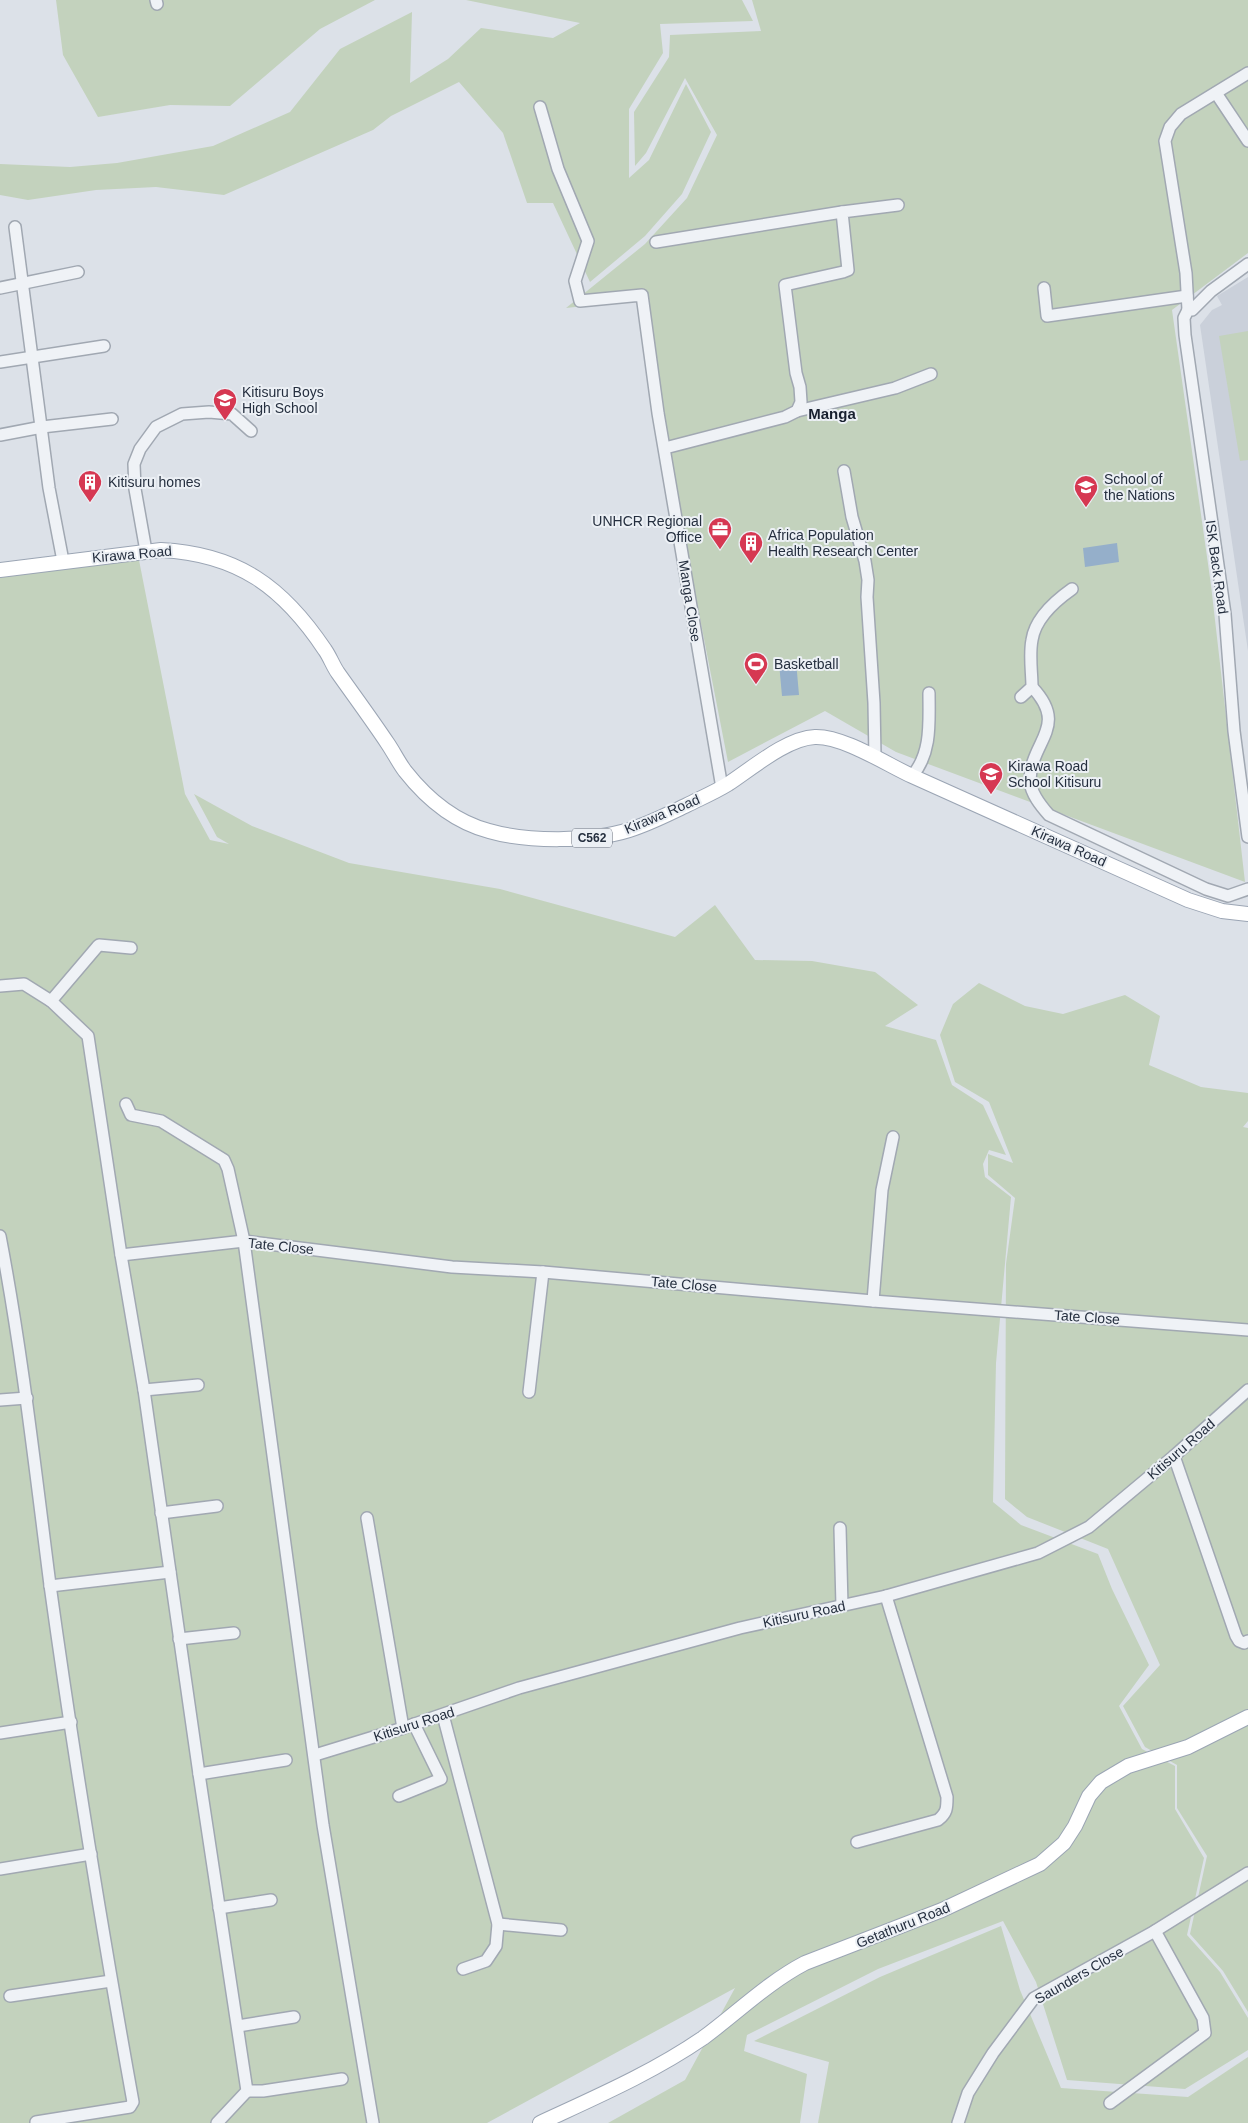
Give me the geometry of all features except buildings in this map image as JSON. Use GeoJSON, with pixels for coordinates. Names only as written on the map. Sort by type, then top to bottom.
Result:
{"type":"FeatureCollection","features":[{"type":"Feature","properties":{"kind":"main road","name":"Kirawa Road"},"geometry":{"type":"LineString","coordinates":[[0,570],[146,551],[184,551],[212,557],[255,576],[276,591],[325,650],[337,671],[405,771],[447,812],[467,824],[491,832],[549,839],[598,837],[646,824],[722,788],[784,747],[803,738],[822,737],[875,757],[912,776],[1188,900],[1222,911],[1248,914]]}},
{"type":"Feature","properties":{"kind":"main road","name":"Getathuru Road"},"geometry":{"type":"LineString","coordinates":[[540,2123],[655,2068],[702,2038],[788,1972],[942,1910],[1040,1864],[1064,1843],[1075,1826],[1089,1796],[1101,1782],[1128,1766],[1188,1747],[1248,1717]]}},
{"type":"Feature","properties":{"kind":"street","name":"ISK Back Road"},"geometry":{"type":"LineString","coordinates":[[1248,73],[1181,114],[1170,127],[1165,141],[1188,296],[1193,311],[1184,318],[1185,335],[1225,614],[1234,731],[1248,837]]}},
{"type":"Feature","properties":{"kind":"street"},"geometry":{"type":"LineString","coordinates":[[1216,93],[1248,141]]}},
{"type":"Feature","properties":{"kind":"street","name":"Manga Close"},"geometry":{"type":"LineString","coordinates":[[540,107],[558,169],[588,241],[575,281],[580,301],[642,295],[658,413],[681,537],[687,591],[722,788]]}},
{"type":"Feature","properties":{"kind":"street"},"geometry":{"type":"LineString","coordinates":[[656,242],[842,212],[898,205]]}},
{"type":"Feature","properties":{"kind":"street"},"geometry":{"type":"LineString","coordinates":[[797,411],[801,402],[800,387],[796,373],[785,285],[848,270],[842,212]]}},
{"type":"Feature","properties":{"kind":"street"},"geometry":{"type":"LineString","coordinates":[[15,227],[49,488],[63,561]]}},
{"type":"Feature","properties":{"kind":"street"},"geometry":{"type":"LineString","coordinates":[[1193,311],[1211,291],[1248,264]]}},
{"type":"Feature","properties":{"kind":"street"},"geometry":{"type":"LineString","coordinates":[[0,288],[78,272]]}},
{"type":"Feature","properties":{"kind":"street"},"geometry":{"type":"LineString","coordinates":[[1044,288],[1047,316],[1188,296]]}},
{"type":"Feature","properties":{"kind":"street"},"geometry":{"type":"LineString","coordinates":[[0,362],[104,346]]}},
{"type":"Feature","properties":{"kind":"street"},"geometry":{"type":"LineString","coordinates":[[665,448],[785,417],[797,411],[895,388],[931,374]]}},
{"type":"Feature","properties":{"kind":"street"},"geometry":{"type":"LineString","coordinates":[[146,551],[135,489],[134,464],[140,449],[156,427],[182,414],[209,412],[232,414],[251,432]]}},
{"type":"Feature","properties":{"kind":"street"},"geometry":{"type":"LineString","coordinates":[[0,435],[42,427],[112,419]]}},
{"type":"Feature","properties":{"kind":"street"},"geometry":{"type":"LineString","coordinates":[[844,471],[852,517],[868,580],[867,597],[874,703],[875,757]]}},
{"type":"Feature","properties":{"kind":"street"},"geometry":{"type":"LineString","coordinates":[[1072,589],[1057,599],[1036,626],[1032,641],[1032,687],[1043,698],[1049,714],[1046,735],[1033,760],[1030,783],[1037,800],[1049,815],[1086,831],[1206,890],[1228,896],[1248,889]]}},
{"type":"Feature","properties":{"kind":"street"},"geometry":{"type":"LineString","coordinates":[[1021,697],[1032,687]]}},
{"type":"Feature","properties":{"kind":"street"},"geometry":{"type":"LineString","coordinates":[[912,776],[921,764],[927,743],[929,693]]}},
{"type":"Feature","properties":{"kind":"street"},"geometry":{"type":"LineString","coordinates":[[51,1001],[100,945],[131,948]]}},
{"type":"Feature","properties":{"kind":"street"},"geometry":{"type":"LineString","coordinates":[[0,986],[24,984],[51,1001],[88,1036],[121,1255],[144,1390],[179,1640],[247,2091]]}},
{"type":"Feature","properties":{"kind":"street"},"geometry":{"type":"LineString","coordinates":[[126,1104],[131,1115],[161,1120],[224,1160],[228,1169],[244,1242],[325,1834],[373,2123]]}},
{"type":"Feature","properties":{"kind":"street"},"geometry":{"type":"LineString","coordinates":[[873,1301],[882,1190],[893,1137]]}},
{"type":"Feature","properties":{"kind":"street"},"geometry":{"type":"LineString","coordinates":[[0,1236],[2,1262],[27,1398],[50,1586],[91,1854],[133,2102],[130,2107],[36,2122]]}},
{"type":"Feature","properties":{"kind":"street","name":"Tate Close"},"geometry":{"type":"LineString","coordinates":[[121,1255],[244,1242],[452,1267],[544,1272],[873,1301],[1248,1330]]}},
{"type":"Feature","properties":{"kind":"street"},"geometry":{"type":"LineString","coordinates":[[529,1392],[544,1272]]}},
{"type":"Feature","properties":{"kind":"street"},"geometry":{"type":"LineString","coordinates":[[144,1390],[198,1385]]}},
{"type":"Feature","properties":{"kind":"street","name":"Kitisuru Road"},"geometry":{"type":"LineString","coordinates":[[315,1755],[443,1715],[519,1688],[690,1641],[886,1596],[1038,1553],[1089,1526],[1174,1456],[1248,1390]]}},
{"type":"Feature","properties":{"kind":"street"},"geometry":{"type":"LineString","coordinates":[[0,1400],[27,1398]]}},
{"type":"Feature","properties":{"kind":"street"},"geometry":{"type":"LineString","coordinates":[[1174,1456],[1236,1636],[1239,1641],[1248,1642]]}},
{"type":"Feature","properties":{"kind":"street"},"geometry":{"type":"LineString","coordinates":[[161,1513],[217,1506]]}},
{"type":"Feature","properties":{"kind":"street"},"geometry":{"type":"LineString","coordinates":[[367,1518],[403,1728]]}},
{"type":"Feature","properties":{"kind":"street"},"geometry":{"type":"LineString","coordinates":[[840,1528],[842,1606]]}},
{"type":"Feature","properties":{"kind":"street"},"geometry":{"type":"LineString","coordinates":[[50,1586],[170,1572]]}},
{"type":"Feature","properties":{"kind":"street"},"geometry":{"type":"LineString","coordinates":[[857,1842],[938,1820],[944,1815],[947,1808],[947,1797],[886,1596]]}},
{"type":"Feature","properties":{"kind":"street"},"geometry":{"type":"LineString","coordinates":[[179,1640],[234,1633]]}},
{"type":"Feature","properties":{"kind":"street"},"geometry":{"type":"LineString","coordinates":[[443,1715],[498,1924],[496,1946],[486,1961],[463,1969]]}},
{"type":"Feature","properties":{"kind":"street"},"geometry":{"type":"LineString","coordinates":[[0,1732],[71,1722]]}},
{"type":"Feature","properties":{"kind":"street"},"geometry":{"type":"LineString","coordinates":[[398,1796],[441,1779],[414,1724]]}},
{"type":"Feature","properties":{"kind":"street"},"geometry":{"type":"LineString","coordinates":[[199,1774],[286,1760]]}},
{"type":"Feature","properties":{"kind":"street"},"geometry":{"type":"LineString","coordinates":[[0,1869],[91,1854]]}},
{"type":"Feature","properties":{"kind":"street","name":"Saunders Close"},"geometry":{"type":"LineString","coordinates":[[958,2123],[968,2093],[993,2052],[1034,1998],[1156,1930],[1248,1873]]}},
{"type":"Feature","properties":{"kind":"street"},"geometry":{"type":"LineString","coordinates":[[219,1908],[271,1900]]}},
{"type":"Feature","properties":{"kind":"street"},"geometry":{"type":"LineString","coordinates":[[498,1924],[561,1930]]}},
{"type":"Feature","properties":{"kind":"street"},"geometry":{"type":"LineString","coordinates":[[1110,2104],[1205,2033],[1203,2018],[1156,1930]]}},
{"type":"Feature","properties":{"kind":"street"},"geometry":{"type":"LineString","coordinates":[[10,1996],[112,1981]]}},
{"type":"Feature","properties":{"kind":"street"},"geometry":{"type":"LineString","coordinates":[[238,2026],[294,2017]]}},
{"type":"Feature","properties":{"kind":"street"},"geometry":{"type":"LineString","coordinates":[[217,2123],[247,2091],[263,2091],[342,2079]]}},
{"type":"Feature","properties":{"kind":"shaded area"},"geometry":{"type":"Polygon","coordinates":[[[1248,277],[1248,651],[1200,325],[1212,310],[1222,305],[1217,296],[1248,277]]]}},
{"type":"Feature","properties":{"kind":"green space"},"geometry":{"type":"Polygon","coordinates":[[[56,0],[375,0],[320,29],[230,106],[170,105],[98,117],[63,55],[56,0]]]}},
{"type":"Feature","properties":{"kind":"green space"},"geometry":{"type":"Polygon","coordinates":[[[466,0],[742,0],[753,21],[660,24],[663,53],[629,109],[629,178],[649,160],[686,84],[711,132],[682,194],[645,236],[590,282],[553,203],[527,203],[503,133],[459,82],[391,116],[373,130],[224,195],[156,187],[96,190],[28,200],[0,195],[0,164],[70,167],[117,163],[213,146],[290,112],[340,49],[412,12],[410,83],[448,59],[481,28],[553,38],[580,23],[466,0]]]}},
{"type":"Feature","properties":{"kind":"green space"},"geometry":{"type":"Polygon","coordinates":[[[752,0],[1248,0],[1248,253],[1172,310],[1211,585],[1245,882],[896,752],[825,711],[728,762],[638,300],[566,308],[645,244],[687,198],[717,135],[685,78],[646,153],[635,166],[634,112],[669,57],[670,35],[761,31],[752,0]]]}},
{"type":"Feature","properties":{"kind":"green space"},"geometry":{"type":"Polygon","coordinates":[[[1248,331],[1248,460],[1240,461],[1219,336],[1248,331]]]}},
{"type":"Feature","properties":{"kind":"green space"},"geometry":{"type":"Polygon","coordinates":[[[138,555],[185,794],[210,840],[229,844],[217,837],[194,794],[252,826],[349,863],[500,889],[675,937],[715,905],[755,960],[812,961],[875,972],[918,1005],[885,1026],[936,1040],[952,1085],[983,1105],[1006,1155],[989,1150],[983,1164],[985,1177],[1011,1197],[996,1363],[993,1502],[1021,1525],[1098,1554],[1112,1589],[1149,1665],[1119,1706],[1142,1749],[1175,1766],[1175,1809],[1204,1858],[1187,1935],[1220,1972],[1248,2018],[1248,2050],[1185,2089],[1067,2080],[1036,1982],[1003,1921],[878,1969],[747,2035],[744,2051],[807,2074],[800,2123],[608,2123],[685,2080],[735,1988],[487,2123],[0,2123],[0,575],[138,555]]]}},
{"type":"Feature","properties":{"kind":"green space"},"geometry":{"type":"Polygon","coordinates":[[[979,983],[1025,1006],[1063,1014],[1125,995],[1160,1016],[1149,1065],[1201,1087],[1248,1093],[1248,1121],[1243,1127],[1248,1128],[1248,2012],[1223,1971],[1190,1934],[1207,1856],[1177,1808],[1177,1765],[1145,1747],[1123,1706],[1160,1665],[1108,1549],[1027,1517],[1005,1499],[1006,1264],[1015,1198],[988,1175],[988,1154],[1013,1163],[989,1102],[955,1082],[940,1035],[953,1004],[979,983]]]}},
{"type":"Feature","properties":{"kind":"green space"},"geometry":{"type":"Polygon","coordinates":[[[1001,1926],[1020,1990],[1061,2088],[1188,2097],[1248,2057],[1248,2123],[818,2123],[829,2062],[754,2041],[880,1977],[1001,1926]]]}},
{"type":"Feature","properties":{"kind":"water"},"geometry":{"type":"Polygon","coordinates":[[[1117,543],[1119,562],[1085,567],[1083,548],[1117,543]]]}},
{"type":"Feature","properties":{"kind":"water"},"geometry":{"type":"Polygon","coordinates":[[[796,661],[799,695],[782,696],[779,663],[796,661]]]}},
{"type":"Feature","properties":{"kind":"place","name":"Kitisuru Boys High School"},"geometry":{"type":"Point","coordinates":[225,421]}},
{"type":"Feature","properties":{"kind":"place","name":"Kitisuru homes"},"geometry":{"type":"Point","coordinates":[90,503]}},
{"type":"Feature","properties":{"kind":"place","name":"School of the Nations"},"geometry":{"type":"Point","coordinates":[1086,508]}},
{"type":"Feature","properties":{"kind":"place","name":"UNHCR Regional Office"},"geometry":{"type":"Point","coordinates":[720,550]}},
{"type":"Feature","properties":{"kind":"place","name":"Africa Population Health Research Center"},"geometry":{"type":"Point","coordinates":[751,564]}},
{"type":"Feature","properties":{"kind":"place","name":"Basketball"},"geometry":{"type":"Point","coordinates":[756,685]}},
{"type":"Feature","properties":{"kind":"place","name":"Kirawa Road School Kitisuru"},"geometry":{"type":"Point","coordinates":[991,795]}},
{"type":"Feature","properties":{"kind":"district","name":"Manga"},"geometry":{"type":"Point","coordinates":[832,414]}}]}
